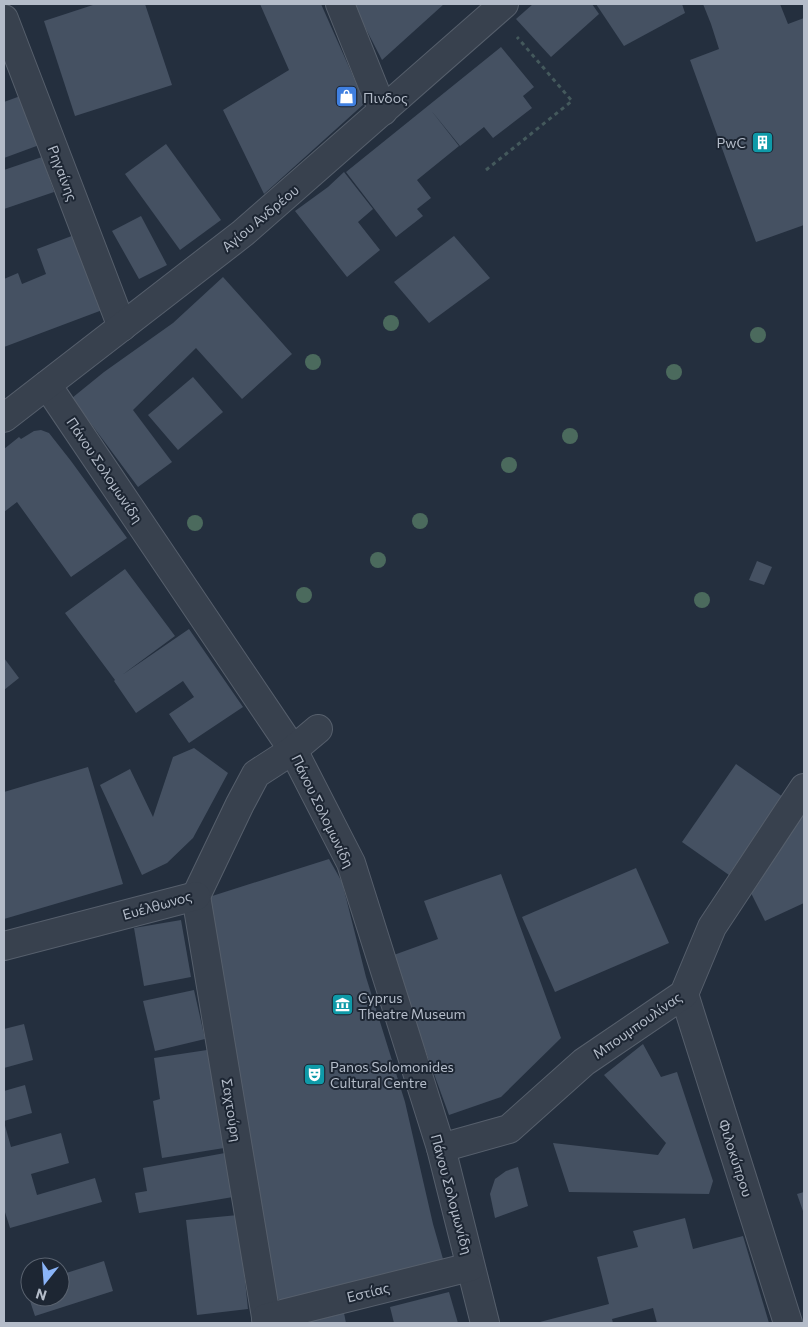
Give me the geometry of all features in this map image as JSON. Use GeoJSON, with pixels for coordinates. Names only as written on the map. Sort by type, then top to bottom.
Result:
{"type":"FeatureCollection","features":[{"type":"Feature","properties":{"kind":"street"},"geometry":{"type":"LineString","coordinates":[[340,4],[383,111]]}},
{"type":"Feature","properties":{"kind":"street","name":"Αγίου Ανδρέου"},"geometry":{"type":"LineString","coordinates":[[4,418],[243,233],[500,8]]}},
{"type":"Feature","properties":{"kind":"street","name":"Ρηγαίνης"},"geometry":{"type":"LineString","coordinates":[[4,19],[122,327]]}},
{"type":"Feature","properties":{"kind":"street","name":"Πάνου Σολομωνίδη"},"geometry":{"type":"LineString","coordinates":[[47,385],[294,750],[351,863],[441,1148],[485,1323]]}},
{"type":"Feature","properties":{"kind":"street","name":"Ευέλθωνος"},"geometry":{"type":"LineString","coordinates":[[4,946],[196,896],[256,774],[294,750],[318,729]]}},
{"type":"Feature","properties":{"kind":"street","name":"Μπουμπουλίνας"},"geometry":{"type":"LineString","coordinates":[[441,1148],[509,1129],[584,1062],[684,994],[712,927],[804,788]]}},
{"type":"Feature","properties":{"kind":"street","name":"Σαχτούρη"},"geometry":{"type":"LineString","coordinates":[[196,896],[267,1320]]}},
{"type":"Feature","properties":{"kind":"street","name":"Φιλοκύπρου"},"geometry":{"type":"LineString","coordinates":[[684,994],[788,1323]]}},
{"type":"Feature","properties":{"kind":"street","name":"Εστίας"},"geometry":{"type":"LineString","coordinates":[[267,1320],[470,1267]]}},
{"type":"Feature","properties":{"kind":"path"},"geometry":{"type":"LineString","coordinates":[[486,170],[572,101],[500,8]]}},
{"type":"Feature","properties":{"kind":"building"},"geometry":{"type":"Polygon","coordinates":[[[96,4],[145,4],[172,85],[75,116],[44,21],[96,4]]]}},
{"type":"Feature","properties":{"kind":"building"},"geometry":{"type":"Polygon","coordinates":[[[260,4],[321,4],[365,103],[264,194],[223,110],[289,70],[260,4]]]}},
{"type":"Feature","properties":{"kind":"building"},"geometry":{"type":"Polygon","coordinates":[[[353,4],[444,4],[382,60],[353,4]]]}},
{"type":"Feature","properties":{"kind":"building"},"geometry":{"type":"Polygon","coordinates":[[[533,4],[592,4],[599,14],[551,57],[516,19],[533,4]]]}},
{"type":"Feature","properties":{"kind":"building"},"geometry":{"type":"Polygon","coordinates":[[[596,4],[682,4],[685,13],[624,46],[596,4]]]}},
{"type":"Feature","properties":{"kind":"building","name":"PwC"},"geometry":{"type":"Polygon","coordinates":[[[703,4],[780,4],[788,24],[804,18],[804,225],[756,242],[690,60],[719,49],[703,4]]]}},
{"type":"Feature","properties":{"kind":"building"},"geometry":{"type":"Polygon","coordinates":[[[501,47],[534,87],[523,96],[532,108],[493,138],[484,127],[460,146],[430,109],[459,146],[417,180],[431,198],[417,209],[423,216],[396,237],[346,172],[501,47]]]}},
{"type":"Feature","properties":{"kind":"building"},"geometry":{"type":"Polygon","coordinates":[[[23,95],[42,144],[4,158],[4,102],[23,95]]]}},
{"type":"Feature","properties":{"kind":"building"},"geometry":{"type":"Polygon","coordinates":[[[166,144],[221,220],[180,250],[125,174],[166,144]]]}},
{"type":"Feature","properties":{"kind":"building"},"geometry":{"type":"Polygon","coordinates":[[[42,157],[54,192],[4,209],[4,170],[42,157]]]}},
{"type":"Feature","properties":{"kind":"building"},"geometry":{"type":"Polygon","coordinates":[[[344,172],[373,209],[358,222],[380,250],[347,277],[295,211],[328,187],[344,172]]]}},
{"type":"Feature","properties":{"kind":"building"},"geometry":{"type":"Polygon","coordinates":[[[141,216],[167,265],[139,279],[112,231],[141,216]]]}},
{"type":"Feature","properties":{"kind":"building"},"geometry":{"type":"Polygon","coordinates":[[[77,234],[105,309],[4,347],[4,279],[18,273],[22,284],[46,274],[37,249],[77,234]]]}},
{"type":"Feature","properties":{"kind":"building"},"geometry":{"type":"Polygon","coordinates":[[[454,236],[490,278],[429,323],[394,282],[454,236]]]}},
{"type":"Feature","properties":{"kind":"building"},"geometry":{"type":"Polygon","coordinates":[[[223,277],[292,354],[242,399],[196,348],[133,410],[172,462],[138,487],[72,398],[104,372],[173,323],[223,277]]]}},
{"type":"Feature","properties":{"kind":"building"},"geometry":{"type":"Polygon","coordinates":[[[193,377],[223,412],[178,450],[148,415],[193,377]]]}},
{"type":"Feature","properties":{"kind":"building"},"geometry":{"type":"Polygon","coordinates":[[[41,430],[49,433],[127,538],[71,577],[17,502],[4,512],[4,449],[19,437],[21,439],[34,431],[41,430]]]}},
{"type":"Feature","properties":{"kind":"building"},"geometry":{"type":"Polygon","coordinates":[[[757,561],[772,567],[764,585],[749,580],[757,561]]]}},
{"type":"Feature","properties":{"kind":"building"},"geometry":{"type":"Polygon","coordinates":[[[125,569],[175,636],[122,675],[189,629],[243,707],[189,743],[169,714],[194,697],[183,681],[136,713],[115,680],[65,613],[125,569]]]}},
{"type":"Feature","properties":{"kind":"building"},"geometry":{"type":"Polygon","coordinates":[[[4,658],[19,678],[4,690],[4,658]]]}},
{"type":"Feature","properties":{"kind":"building"},"geometry":{"type":"Polygon","coordinates":[[[194,748],[228,773],[193,838],[167,863],[142,875],[100,785],[130,769],[153,817],[173,757],[194,748]]]}},
{"type":"Feature","properties":{"kind":"building"},"geometry":{"type":"Polygon","coordinates":[[[736,764],[783,797],[729,875],[682,842],[736,764]]]}},
{"type":"Feature","properties":{"kind":"building"},"geometry":{"type":"Polygon","coordinates":[[[88,767],[123,884],[4,919],[4,792],[88,767]]]}},
{"type":"Feature","properties":{"kind":"building"},"geometry":{"type":"Polygon","coordinates":[[[804,812],[804,903],[765,921],[749,889],[804,812]]]}},
{"type":"Feature","properties":{"kind":"building","name":"Panos Solomonides Cultural Centre"},"geometry":{"type":"Polygon","coordinates":[[[329,859],[342,882],[366,977],[405,1102],[443,1259],[286,1303],[269,1294],[209,897],[329,859]]]}},
{"type":"Feature","properties":{"kind":"building"},"geometry":{"type":"Polygon","coordinates":[[[636,868],[669,943],[555,992],[522,917],[636,868]]]}},
{"type":"Feature","properties":{"kind":"building"},"geometry":{"type":"Polygon","coordinates":[[[501,874],[561,1038],[501,1097],[449,1115],[391,956],[438,939],[424,901],[501,874]]]}},
{"type":"Feature","properties":{"kind":"building"},"geometry":{"type":"Polygon","coordinates":[[[181,920],[191,977],[144,986],[134,928],[181,920]]]}},
{"type":"Feature","properties":{"kind":"building"},"geometry":{"type":"Polygon","coordinates":[[[194,990],[205,1039],[155,1051],[143,1001],[194,990]]]}},
{"type":"Feature","properties":{"kind":"building"},"geometry":{"type":"Polygon","coordinates":[[[24,1024],[33,1060],[4,1068],[4,1029],[24,1024]]]}},
{"type":"Feature","properties":{"kind":"building"},"geometry":{"type":"Polygon","coordinates":[[[643,1044],[661,1077],[677,1072],[713,1181],[709,1194],[569,1192],[553,1143],[658,1155],[666,1143],[604,1075],[643,1044]]]}},
{"type":"Feature","properties":{"kind":"building"},"geometry":{"type":"Polygon","coordinates":[[[207,1050],[224,1148],[162,1158],[153,1101],[160,1099],[154,1058],[207,1050]]]}},
{"type":"Feature","properties":{"kind":"building"},"geometry":{"type":"Polygon","coordinates":[[[25,1085],[32,1113],[4,1121],[4,1091],[25,1085]]]}},
{"type":"Feature","properties":{"kind":"building"},"geometry":{"type":"Polygon","coordinates":[[[4,1122],[11,1147],[61,1133],[69,1163],[31,1174],[37,1195],[95,1178],[102,1202],[10,1228],[4,1209],[4,1122]]]}},
{"type":"Feature","properties":{"kind":"building"},"geometry":{"type":"Polygon","coordinates":[[[225,1153],[233,1197],[139,1213],[135,1193],[147,1191],[143,1168],[225,1153]]]}},
{"type":"Feature","properties":{"kind":"building"},"geometry":{"type":"Polygon","coordinates":[[[518,1167],[528,1206],[495,1218],[490,1194],[495,1179],[506,1171],[518,1167]]]}},
{"type":"Feature","properties":{"kind":"building"},"geometry":{"type":"Polygon","coordinates":[[[804,1192],[804,1214],[797,1194],[804,1192]]]}},
{"type":"Feature","properties":{"kind":"building"},"geometry":{"type":"Polygon","coordinates":[[[238,1215],[248,1309],[197,1315],[186,1220],[238,1215]]]}},
{"type":"Feature","properties":{"kind":"building"},"geometry":{"type":"Polygon","coordinates":[[[685,1218],[693,1249],[743,1236],[769,1323],[657,1323],[653,1308],[612,1319],[613,1323],[536,1323],[609,1304],[597,1257],[638,1247],[633,1231],[685,1218]]]}},
{"type":"Feature","properties":{"kind":"building"},"geometry":{"type":"Polygon","coordinates":[[[104,1261],[113,1291],[70,1305],[70,1272],[104,1261]]]}},
{"type":"Feature","properties":{"kind":"building"},"geometry":{"type":"Polygon","coordinates":[[[449,1292],[458,1323],[394,1323],[390,1307],[449,1292]]]}},
{"type":"Feature","properties":{"kind":"building"},"geometry":{"type":"Polygon","coordinates":[[[32,1307],[63,1307],[35,1316],[32,1307]]]}},
{"type":"Feature","properties":{"kind":"building"},"geometry":{"type":"Polygon","coordinates":[[[344,1313],[346,1323],[297,1323],[297,1322],[344,1313]]]}},
{"type":"Feature","properties":{"kind":"place","name":"Πινδος"},"geometry":{"type":"Point","coordinates":[347,97]}},
{"type":"Feature","properties":{"kind":"place","name":"PwC"},"geometry":{"type":"Point","coordinates":[762,142]}},
{"type":"Feature","properties":{"kind":"place","name":"Cyprus Theatre Museum"},"geometry":{"type":"Point","coordinates":[342,1005]}},
{"type":"Feature","properties":{"kind":"place","name":"Panos Solomonides Cultural Centre"},"geometry":{"type":"Point","coordinates":[314,1074]}}]}
